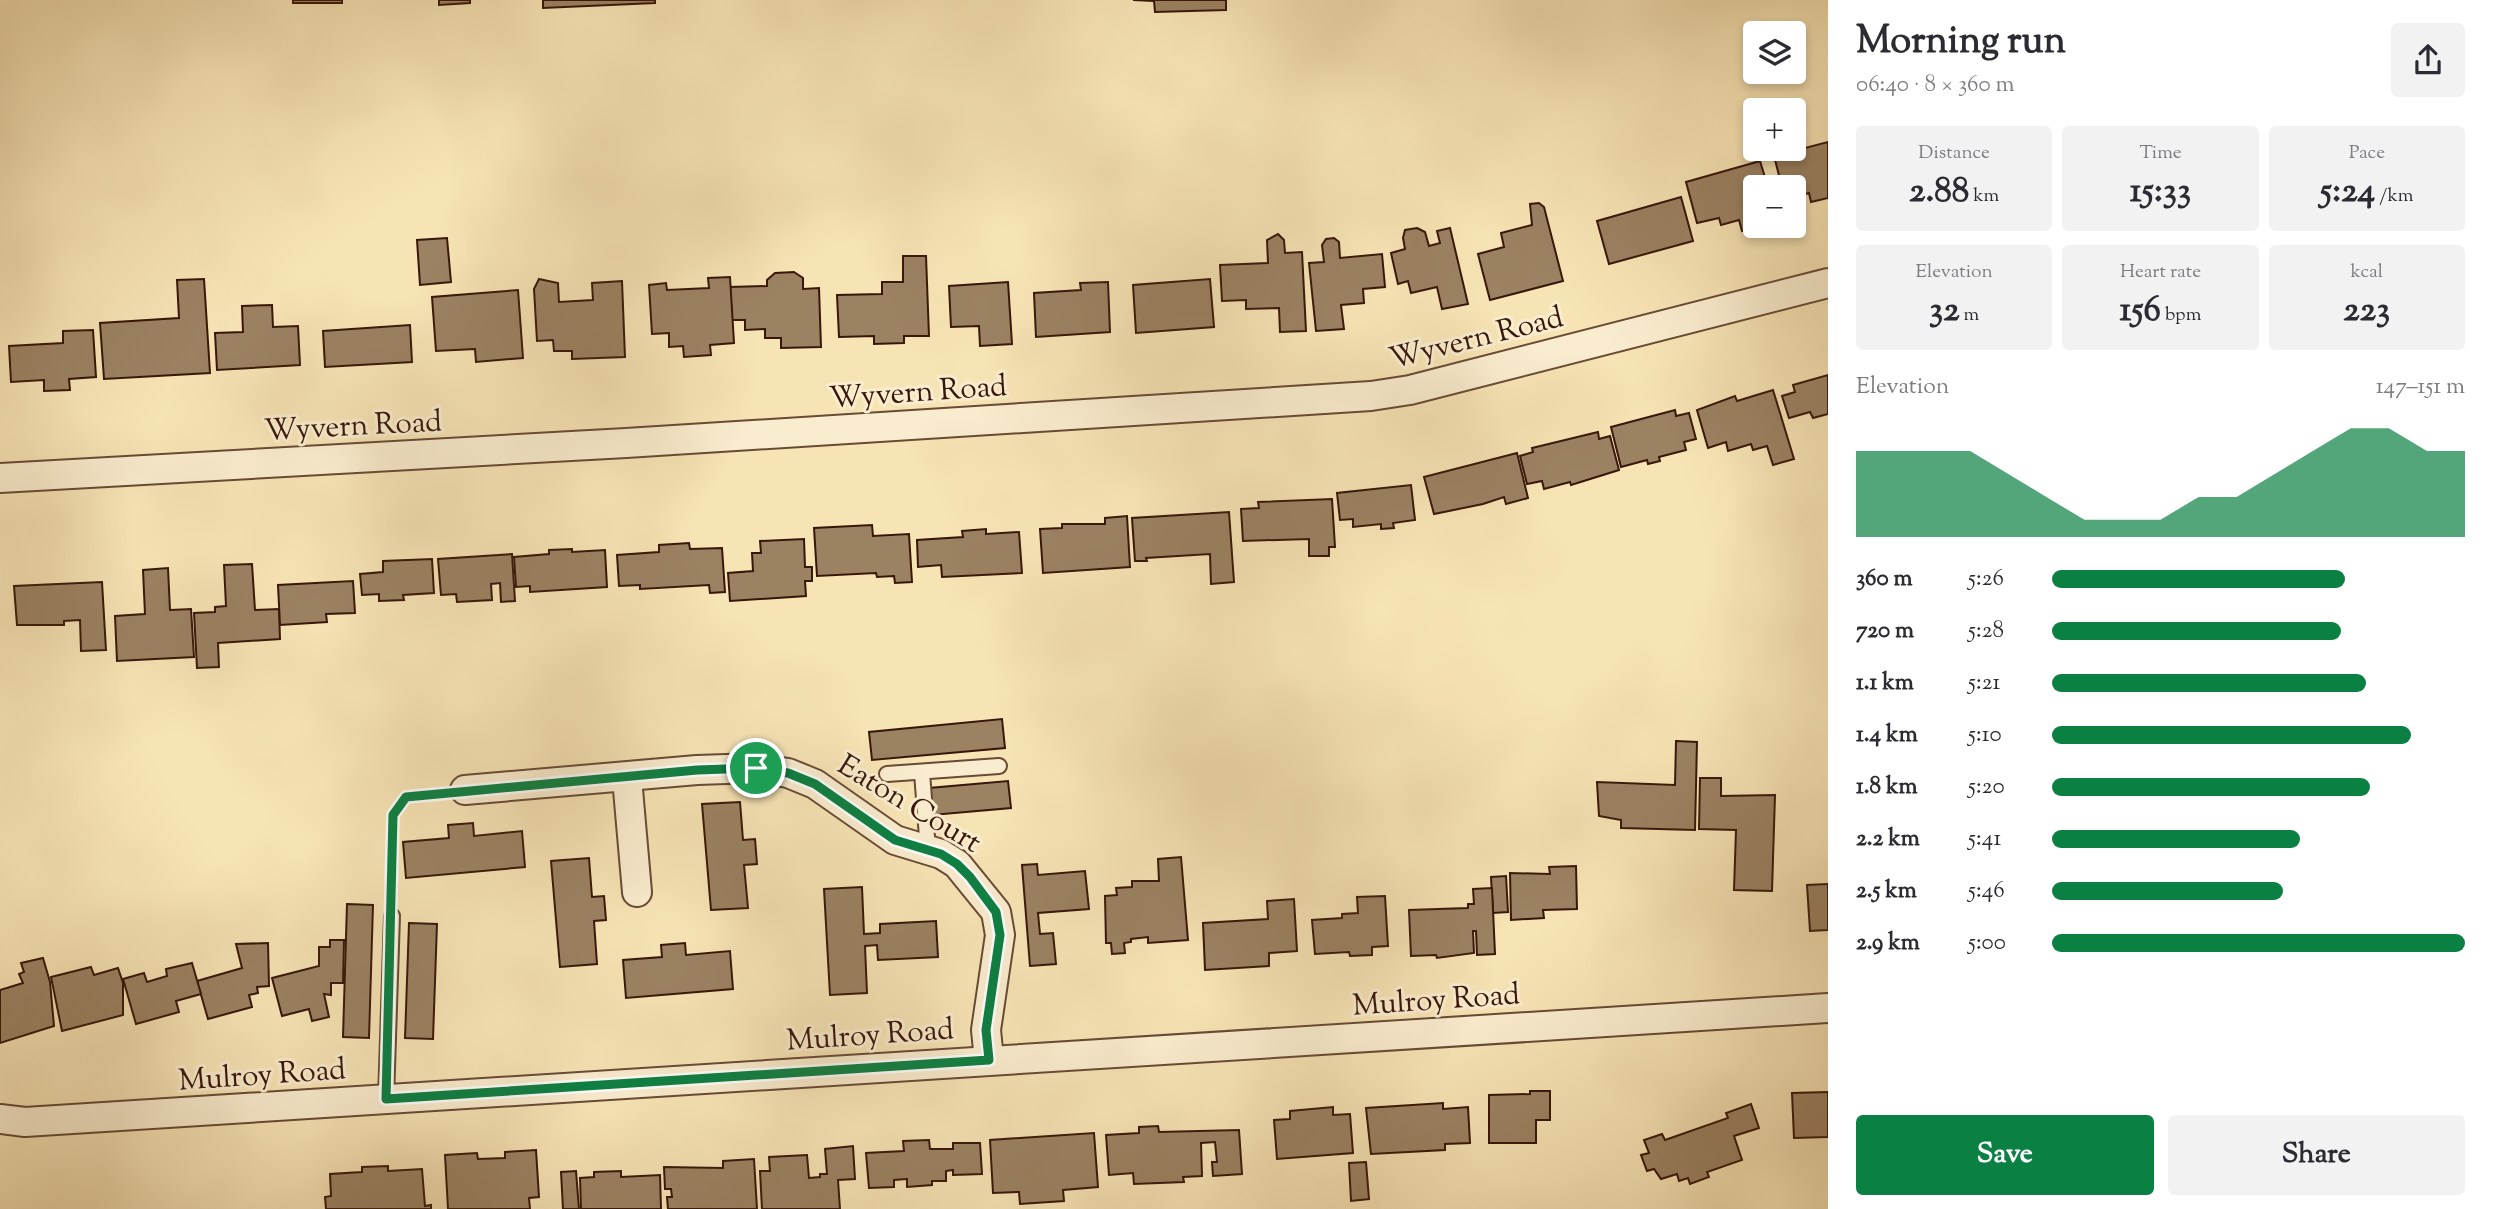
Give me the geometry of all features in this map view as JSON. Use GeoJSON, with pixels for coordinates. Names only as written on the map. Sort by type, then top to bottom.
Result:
{"type":"FeatureCollection","features":[{"type":"Feature","properties":{"kind":"street","name":"Wyvern Road"},"geometry":{"type":"LineString","coordinates":[[0,478],[626,443],[1371,396],[1410,390],[1828,283]]}},
{"type":"Feature","properties":{"kind":"street","name":"Eaton Court"},"geometry":{"type":"LineString","coordinates":[[465,790],[697,770],[756,768],[788,773],[815,784],[895,840],[928,850],[957,864],[996,912],[1000,935],[986,1030],[989,1060]]}},
{"type":"Feature","properties":{"kind":"street"},"geometry":{"type":"LineString","coordinates":[[626,778],[637,892]]}},
{"type":"Feature","properties":{"kind":"street","name":"Mulroy Road"},"geometry":{"type":"LineString","coordinates":[[0,1119],[25,1122],[1828,1008]]}},
{"type":"Feature","properties":{"kind":"lane"},"geometry":{"type":"LineString","coordinates":[[887,774],[999,766]]}},
{"type":"Feature","properties":{"kind":"lane"},"geometry":{"type":"LineString","coordinates":[[922,773],[928,850]]}},
{"type":"Feature","properties":{"kind":"lane"},"geometry":{"type":"LineString","coordinates":[[386,1099],[391,916]]}},
{"type":"Feature","properties":{"kind":"path"},"geometry":{"type":"LineString","coordinates":[[391,916],[393,815],[397,806],[406,797],[418,794],[465,790]]}},
{"type":"Feature","properties":{"kind":"building"},"geometry":{"type":"Polygon","coordinates":[[[293,0],[342,0],[342,3],[293,3],[293,0]]]}},
{"type":"Feature","properties":{"kind":"building"},"geometry":{"type":"Polygon","coordinates":[[[439,0],[470,0],[470,3],[439,5],[439,0]]]}},
{"type":"Feature","properties":{"kind":"building"},"geometry":{"type":"Polygon","coordinates":[[[543,0],[655,0],[655,3],[543,8],[543,0]]]}},
{"type":"Feature","properties":{"kind":"building"},"geometry":{"type":"Polygon","coordinates":[[[1133,0],[1226,0],[1226,10],[1155,12],[1154,1],[1133,0]]]}},
{"type":"Feature","properties":{"kind":"building"},"geometry":{"type":"Polygon","coordinates":[[[1828,142],[1828,198],[1811,202],[1809,193],[1806,194],[1806,175],[1779,175],[1775,161],[1806,161],[1806,148],[1828,142]]]}},
{"type":"Feature","properties":{"kind":"building"},"geometry":{"type":"Polygon","coordinates":[[[1760,161],[1764,175],[1743,175],[1742,231],[1739,220],[1721,225],[1719,218],[1697,223],[1686,182],[1760,161]]]}},
{"type":"Feature","properties":{"kind":"building"},"geometry":{"type":"Polygon","coordinates":[[[1681,197],[1693,241],[1609,264],[1597,221],[1681,197]]]}},
{"type":"Feature","properties":{"kind":"building"},"geometry":{"type":"Polygon","coordinates":[[[1539,203],[1544,207],[1563,281],[1490,300],[1478,254],[1504,247],[1501,233],[1532,225],[1530,204],[1539,203]]]}},
{"type":"Feature","properties":{"kind":"building"},"geometry":{"type":"Polygon","coordinates":[[[1417,228],[1425,232],[1429,246],[1440,243],[1437,231],[1450,228],[1468,304],[1442,309],[1437,287],[1411,293],[1408,281],[1398,284],[1391,253],[1405,249],[1405,230],[1417,228]]]}},
{"type":"Feature","properties":{"kind":"building"},"geometry":{"type":"Polygon","coordinates":[[[1278,234],[1284,240],[1285,253],[1302,252],[1306,331],[1280,332],[1279,308],[1246,309],[1246,300],[1222,301],[1220,265],[1268,263],[1267,240],[1278,234]]]}},
{"type":"Feature","properties":{"kind":"building"},"geometry":{"type":"Polygon","coordinates":[[[447,238],[451,282],[420,285],[417,240],[447,238]]]}},
{"type":"Feature","properties":{"kind":"building"},"geometry":{"type":"Polygon","coordinates":[[[1334,238],[1339,242],[1340,258],[1382,254],[1385,287],[1363,289],[1364,303],[1341,305],[1344,329],[1316,331],[1309,263],[1324,262],[1322,245],[1326,239],[1334,238]]]}},
{"type":"Feature","properties":{"kind":"building"},"geometry":{"type":"Polygon","coordinates":[[[903,256],[926,256],[929,336],[904,336],[904,343],[874,344],[874,336],[839,337],[837,295],[882,294],[882,282],[903,282],[903,256]]]}},
{"type":"Feature","properties":{"kind":"building"},"geometry":{"type":"Polygon","coordinates":[[[794,272],[803,278],[803,289],[819,288],[821,347],[781,348],[781,338],[765,338],[765,329],[745,330],[745,320],[732,320],[730,287],[767,286],[767,280],[775,273],[794,272]]]}},
{"type":"Feature","properties":{"kind":"building"},"geometry":{"type":"Polygon","coordinates":[[[730,277],[734,343],[710,345],[711,355],[684,357],[683,346],[669,347],[669,333],[652,334],[649,285],[666,283],[667,290],[709,288],[708,278],[730,277]]]}},
{"type":"Feature","properties":{"kind":"building"},"geometry":{"type":"Polygon","coordinates":[[[204,279],[210,373],[104,379],[100,323],[179,318],[177,280],[204,279]]]}},
{"type":"Feature","properties":{"kind":"building"},"geometry":{"type":"Polygon","coordinates":[[[539,279],[558,283],[559,302],[593,300],[592,283],[622,281],[625,357],[572,359],[572,351],[554,351],[553,340],[537,341],[534,289],[539,279]]]}},
{"type":"Feature","properties":{"kind":"building"},"geometry":{"type":"Polygon","coordinates":[[[1210,279],[1214,327],[1136,333],[1133,285],[1210,279]]]}},
{"type":"Feature","properties":{"kind":"building"},"geometry":{"type":"Polygon","coordinates":[[[1008,282],[1012,344],[980,346],[979,326],[951,327],[949,286],[1008,282]]]}},
{"type":"Feature","properties":{"kind":"building"},"geometry":{"type":"Polygon","coordinates":[[[1108,282],[1110,332],[1036,337],[1034,293],[1081,290],[1080,283],[1108,282]]]}},
{"type":"Feature","properties":{"kind":"building"},"geometry":{"type":"Polygon","coordinates":[[[518,290],[523,358],[476,362],[475,349],[436,351],[432,297],[518,290]]]}},
{"type":"Feature","properties":{"kind":"building"},"geometry":{"type":"Polygon","coordinates":[[[272,305],[273,327],[298,326],[300,365],[217,370],[215,333],[243,332],[242,306],[272,305]]]}},
{"type":"Feature","properties":{"kind":"building"},"geometry":{"type":"Polygon","coordinates":[[[410,325],[412,362],[325,367],[323,331],[410,325]]]}},
{"type":"Feature","properties":{"kind":"building"},"geometry":{"type":"Polygon","coordinates":[[[93,330],[96,377],[69,379],[70,390],[44,391],[44,380],[11,382],[9,346],[63,343],[63,331],[93,330]]]}},
{"type":"Feature","properties":{"kind":"building"},"geometry":{"type":"Polygon","coordinates":[[[1828,375],[1828,414],[1813,418],[1810,412],[1789,418],[1782,396],[1795,392],[1793,385],[1828,375]]]}},
{"type":"Feature","properties":{"kind":"building"},"geometry":{"type":"Polygon","coordinates":[[[1773,390],[1794,459],[1773,465],[1767,446],[1753,450],[1751,444],[1728,451],[1726,442],[1708,448],[1697,410],[1735,396],[1737,401],[1773,390]]]}},
{"type":"Feature","properties":{"kind":"building"},"geometry":{"type":"Polygon","coordinates":[[[1675,410],[1676,416],[1689,413],[1696,439],[1684,442],[1686,450],[1659,457],[1660,461],[1648,464],[1647,460],[1621,467],[1611,427],[1675,410]]]}},
{"type":"Feature","properties":{"kind":"building"},"geometry":{"type":"Polygon","coordinates":[[[1598,432],[1599,439],[1610,436],[1619,470],[1571,485],[1570,482],[1544,489],[1542,481],[1527,484],[1520,456],[1533,452],[1532,448],[1598,432]]]}},
{"type":"Feature","properties":{"kind":"building"},"geometry":{"type":"Polygon","coordinates":[[[1517,453],[1528,498],[1506,504],[1504,497],[1434,514],[1424,477],[1517,453]]]}},
{"type":"Feature","properties":{"kind":"building"},"geometry":{"type":"Polygon","coordinates":[[[1411,485],[1415,520],[1393,523],[1394,528],[1381,529],[1381,524],[1353,527],[1353,519],[1340,520],[1337,493],[1411,485]]]}},
{"type":"Feature","properties":{"kind":"building"},"geometry":{"type":"Polygon","coordinates":[[[1332,499],[1335,547],[1329,547],[1329,556],[1309,556],[1309,539],[1243,541],[1241,509],[1259,508],[1258,502],[1332,499]]]}},
{"type":"Feature","properties":{"kind":"building"},"geometry":{"type":"Polygon","coordinates":[[[1229,512],[1234,582],[1211,584],[1210,554],[1135,561],[1132,518],[1229,512]]]}},
{"type":"Feature","properties":{"kind":"building"},"geometry":{"type":"Polygon","coordinates":[[[1127,516],[1130,567],[1043,573],[1040,529],[1062,528],[1062,524],[1105,524],[1105,518],[1127,516]]]}},
{"type":"Feature","properties":{"kind":"building"},"geometry":{"type":"Polygon","coordinates":[[[872,525],[873,536],[909,534],[912,582],[895,583],[894,576],[877,577],[876,573],[817,576],[814,528],[872,525]]]}},
{"type":"Feature","properties":{"kind":"building"},"geometry":{"type":"Polygon","coordinates":[[[986,529],[986,534],[1019,532],[1022,573],[942,577],[941,565],[918,567],[917,540],[963,537],[962,531],[986,529]]]}},
{"type":"Feature","properties":{"kind":"building"},"geometry":{"type":"Polygon","coordinates":[[[804,539],[805,567],[812,567],[812,581],[805,581],[806,596],[730,601],[728,573],[753,571],[752,553],[761,553],[760,541],[804,539]]]}},
{"type":"Feature","properties":{"kind":"building"},"geometry":{"type":"Polygon","coordinates":[[[689,543],[690,549],[722,548],[725,592],[710,593],[709,585],[640,589],[640,585],[619,586],[617,555],[659,552],[659,545],[689,543]]]}},
{"type":"Feature","properties":{"kind":"building"},"geometry":{"type":"Polygon","coordinates":[[[572,549],[572,552],[605,550],[607,587],[530,592],[530,586],[516,587],[514,557],[549,554],[549,550],[572,549]]]}},
{"type":"Feature","properties":{"kind":"building"},"geometry":{"type":"Polygon","coordinates":[[[512,554],[515,601],[501,602],[500,583],[491,584],[492,600],[457,602],[456,594],[441,595],[438,559],[512,554]]]}},
{"type":"Feature","properties":{"kind":"building"},"geometry":{"type":"Polygon","coordinates":[[[432,559],[434,593],[403,595],[404,600],[379,601],[379,594],[362,595],[360,574],[383,572],[383,561],[432,559]]]}},
{"type":"Feature","properties":{"kind":"building"},"geometry":{"type":"Polygon","coordinates":[[[252,564],[255,610],[279,609],[280,639],[218,643],[219,667],[197,668],[194,613],[215,612],[215,607],[226,606],[224,565],[252,564]]]}},
{"type":"Feature","properties":{"kind":"building"},"geometry":{"type":"Polygon","coordinates":[[[168,568],[170,610],[191,609],[194,657],[117,661],[115,616],[145,614],[143,570],[168,568]]]}},
{"type":"Feature","properties":{"kind":"building"},"geometry":{"type":"Polygon","coordinates":[[[353,581],[355,613],[326,614],[327,622],[280,625],[278,585],[353,581]]]}},
{"type":"Feature","properties":{"kind":"building"},"geometry":{"type":"Polygon","coordinates":[[[102,582],[106,650],[81,651],[80,620],[64,621],[64,625],[17,625],[14,586],[102,582]]]}},
{"type":"Feature","properties":{"kind":"building"},"geometry":{"type":"Polygon","coordinates":[[[1002,719],[1005,748],[872,760],[869,732],[1002,719]]]}},
{"type":"Feature","properties":{"kind":"building"},"geometry":{"type":"Polygon","coordinates":[[[1676,741],[1697,742],[1695,830],[1621,828],[1621,820],[1599,816],[1597,782],[1675,785],[1676,741]]]}},
{"type":"Feature","properties":{"kind":"building"},"geometry":{"type":"Polygon","coordinates":[[[1700,778],[1721,778],[1721,796],[1775,795],[1772,891],[1734,890],[1736,830],[1699,829],[1700,778]]]}},
{"type":"Feature","properties":{"kind":"building"},"geometry":{"type":"Polygon","coordinates":[[[1008,781],[1011,808],[932,815],[929,788],[1008,781]]]}},
{"type":"Feature","properties":{"kind":"building"},"geometry":{"type":"Polygon","coordinates":[[[740,802],[743,840],[755,839],[757,864],[744,865],[748,908],[711,910],[702,804],[740,802]]]}},
{"type":"Feature","properties":{"kind":"building"},"geometry":{"type":"Polygon","coordinates":[[[473,823],[474,836],[522,831],[525,867],[406,878],[403,842],[449,838],[448,825],[473,823]]]}},
{"type":"Feature","properties":{"kind":"building"},"geometry":{"type":"Polygon","coordinates":[[[1181,857],[1188,940],[1148,943],[1148,937],[1131,939],[1131,942],[1124,943],[1125,953],[1112,954],[1111,943],[1106,943],[1105,896],[1117,895],[1116,888],[1132,887],[1132,881],[1159,881],[1158,859],[1181,857]]]}},
{"type":"Feature","properties":{"kind":"building"},"geometry":{"type":"Polygon","coordinates":[[[589,858],[592,897],[604,896],[606,920],[594,921],[597,964],[560,967],[551,861],[589,858]]]}},
{"type":"Feature","properties":{"kind":"building"},"geometry":{"type":"Polygon","coordinates":[[[1037,864],[1038,875],[1085,871],[1089,909],[1038,913],[1040,934],[1053,933],[1056,964],[1030,966],[1022,865],[1037,864]]]}},
{"type":"Feature","properties":{"kind":"building"},"geometry":{"type":"Polygon","coordinates":[[[1576,866],[1577,909],[1543,910],[1544,918],[1511,920],[1510,873],[1550,874],[1549,867],[1576,866]]]}},
{"type":"Feature","properties":{"kind":"building"},"geometry":{"type":"Polygon","coordinates":[[[1506,876],[1508,912],[1493,913],[1491,877],[1506,876]]]}},
{"type":"Feature","properties":{"kind":"building"},"geometry":{"type":"Polygon","coordinates":[[[1828,884],[1828,930],[1810,931],[1807,885],[1828,884]]]}},
{"type":"Feature","properties":{"kind":"building"},"geometry":{"type":"Polygon","coordinates":[[[862,887],[864,934],[880,933],[880,924],[936,921],[938,957],[878,960],[877,945],[865,946],[867,993],[830,995],[824,889],[862,887]]]}},
{"type":"Feature","properties":{"kind":"building"},"geometry":{"type":"Polygon","coordinates":[[[1492,888],[1495,954],[1477,955],[1476,931],[1473,931],[1474,953],[1437,958],[1436,955],[1411,956],[1409,910],[1468,908],[1468,904],[1474,904],[1473,889],[1492,888]]]}},
{"type":"Feature","properties":{"kind":"building"},"geometry":{"type":"Polygon","coordinates":[[[1385,896],[1388,946],[1372,947],[1372,955],[1350,956],[1349,952],[1315,954],[1312,920],[1342,918],[1342,914],[1358,913],[1357,897],[1385,896]]]}},
{"type":"Feature","properties":{"kind":"building"},"geometry":{"type":"Polygon","coordinates":[[[1294,899],[1297,951],[1269,953],[1269,966],[1205,970],[1203,923],[1268,919],[1267,901],[1294,899]]]}},
{"type":"Feature","properties":{"kind":"building"},"geometry":{"type":"Polygon","coordinates":[[[347,904],[373,905],[369,1038],[343,1037],[347,904]]]}},
{"type":"Feature","properties":{"kind":"building"},"geometry":{"type":"Polygon","coordinates":[[[409,923],[437,924],[433,1039],[405,1038],[409,923]]]}},
{"type":"Feature","properties":{"kind":"building"},"geometry":{"type":"Polygon","coordinates":[[[330,940],[344,940],[343,983],[331,983],[331,995],[324,994],[329,1017],[312,1021],[309,1009],[282,1016],[272,978],[319,966],[319,947],[330,947],[330,940]]]}},
{"type":"Feature","properties":{"kind":"building"},"geometry":{"type":"Polygon","coordinates":[[[268,943],[269,986],[257,987],[258,993],[249,995],[252,1007],[208,1019],[197,981],[242,968],[236,944],[268,943]]]}},
{"type":"Feature","properties":{"kind":"building"},"geometry":{"type":"Polygon","coordinates":[[[685,943],[686,955],[730,951],[733,989],[626,998],[623,960],[662,957],[661,945],[685,943]]]}},
{"type":"Feature","properties":{"kind":"building"},"geometry":{"type":"Polygon","coordinates":[[[43,958],[50,982],[54,1026],[0,1043],[0,990],[23,983],[19,974],[24,972],[21,963],[43,958]]]}},
{"type":"Feature","properties":{"kind":"building"},"geometry":{"type":"Polygon","coordinates":[[[192,963],[201,994],[176,1001],[179,1012],[136,1024],[123,979],[144,973],[147,982],[167,976],[166,969],[192,963]]]}},
{"type":"Feature","properties":{"kind":"building"},"geometry":{"type":"Polygon","coordinates":[[[91,967],[94,975],[118,968],[123,983],[123,1015],[62,1031],[51,977],[91,967]]]}},
{"type":"Feature","properties":{"kind":"building"},"geometry":{"type":"Polygon","coordinates":[[[1530,1091],[1550,1091],[1550,1120],[1536,1120],[1536,1143],[1489,1143],[1489,1095],[1530,1094],[1530,1091]]]}},
{"type":"Feature","properties":{"kind":"building"},"geometry":{"type":"Polygon","coordinates":[[[1828,1092],[1828,1137],[1794,1138],[1792,1093],[1828,1092]]]}},
{"type":"Feature","properties":{"kind":"building"},"geometry":{"type":"Polygon","coordinates":[[[1443,1103],[1443,1109],[1468,1107],[1470,1143],[1445,1144],[1445,1150],[1371,1154],[1366,1108],[1443,1103]]]}},
{"type":"Feature","properties":{"kind":"building"},"geometry":{"type":"Polygon","coordinates":[[[1751,1104],[1759,1128],[1734,1136],[1742,1160],[1707,1172],[1709,1177],[1690,1184],[1688,1178],[1679,1181],[1677,1174],[1661,1179],[1654,1169],[1647,1171],[1641,1155],[1649,1153],[1644,1140],[1662,1134],[1665,1140],[1728,1118],[1726,1113],[1751,1104]]]}},
{"type":"Feature","properties":{"kind":"building"},"geometry":{"type":"Polygon","coordinates":[[[1333,1107],[1333,1115],[1350,1114],[1353,1153],[1277,1159],[1274,1120],[1290,1119],[1290,1111],[1333,1107]]]}},
{"type":"Feature","properties":{"kind":"building"},"geometry":{"type":"Polygon","coordinates":[[[1158,1126],[1159,1132],[1239,1130],[1242,1174],[1213,1176],[1212,1162],[1217,1162],[1215,1142],[1201,1143],[1202,1176],[1183,1177],[1184,1182],[1134,1184],[1133,1173],[1109,1175],[1106,1135],[1139,1133],[1139,1127],[1158,1126]]]}},
{"type":"Feature","properties":{"kind":"building"},"geometry":{"type":"Polygon","coordinates":[[[1094,1133],[1098,1187],[1063,1190],[1064,1201],[1020,1204],[1019,1192],[993,1193],[990,1140],[1094,1133]]]}},
{"type":"Feature","properties":{"kind":"building"},"geometry":{"type":"Polygon","coordinates":[[[929,1140],[930,1149],[953,1149],[953,1143],[980,1143],[982,1174],[953,1175],[953,1170],[946,1171],[946,1181],[932,1181],[932,1185],[907,1187],[907,1179],[894,1180],[894,1187],[869,1188],[866,1153],[904,1151],[903,1141],[929,1140]]]}},
{"type":"Feature","properties":{"kind":"building"},"geometry":{"type":"Polygon","coordinates":[[[853,1146],[855,1179],[838,1180],[840,1209],[762,1209],[760,1171],[770,1171],[769,1157],[807,1155],[809,1178],[820,1177],[820,1174],[827,1174],[825,1149],[853,1146]]]}},
{"type":"Feature","properties":{"kind":"building"},"geometry":{"type":"Polygon","coordinates":[[[536,1150],[539,1197],[529,1198],[530,1209],[448,1209],[445,1155],[477,1153],[478,1159],[505,1158],[505,1152],[536,1150]]]}},
{"type":"Feature","properties":{"kind":"building"},"geometry":{"type":"Polygon","coordinates":[[[754,1159],[757,1209],[668,1209],[667,1197],[672,1197],[671,1189],[665,1189],[664,1167],[723,1168],[723,1161],[754,1159]]]}},
{"type":"Feature","properties":{"kind":"building"},"geometry":{"type":"Polygon","coordinates":[[[1366,1162],[1369,1199],[1351,1201],[1349,1163],[1366,1162]]]}},
{"type":"Feature","properties":{"kind":"building"},"geometry":{"type":"Polygon","coordinates":[[[388,1166],[388,1171],[422,1169],[425,1206],[431,1205],[431,1209],[326,1209],[325,1197],[331,1196],[330,1174],[362,1172],[362,1167],[388,1166]]]}},
{"type":"Feature","properties":{"kind":"building"},"geometry":{"type":"Polygon","coordinates":[[[576,1171],[579,1209],[563,1209],[561,1172],[576,1171]]]}},
{"type":"Feature","properties":{"kind":"building"},"geometry":{"type":"Polygon","coordinates":[[[621,1171],[621,1177],[660,1175],[661,1209],[581,1209],[580,1178],[594,1177],[594,1172],[621,1171]]]}},
{"type":"Feature","properties":{"kind":"route"},"geometry":{"type":"LineString","coordinates":[[756,768],[788,773],[815,784],[895,840],[941,854],[957,864],[970,877],[996,912],[1000,935],[986,1030],[989,1060],[386,1099],[393,815],[406,797],[697,770],[756,768]]}}]}
